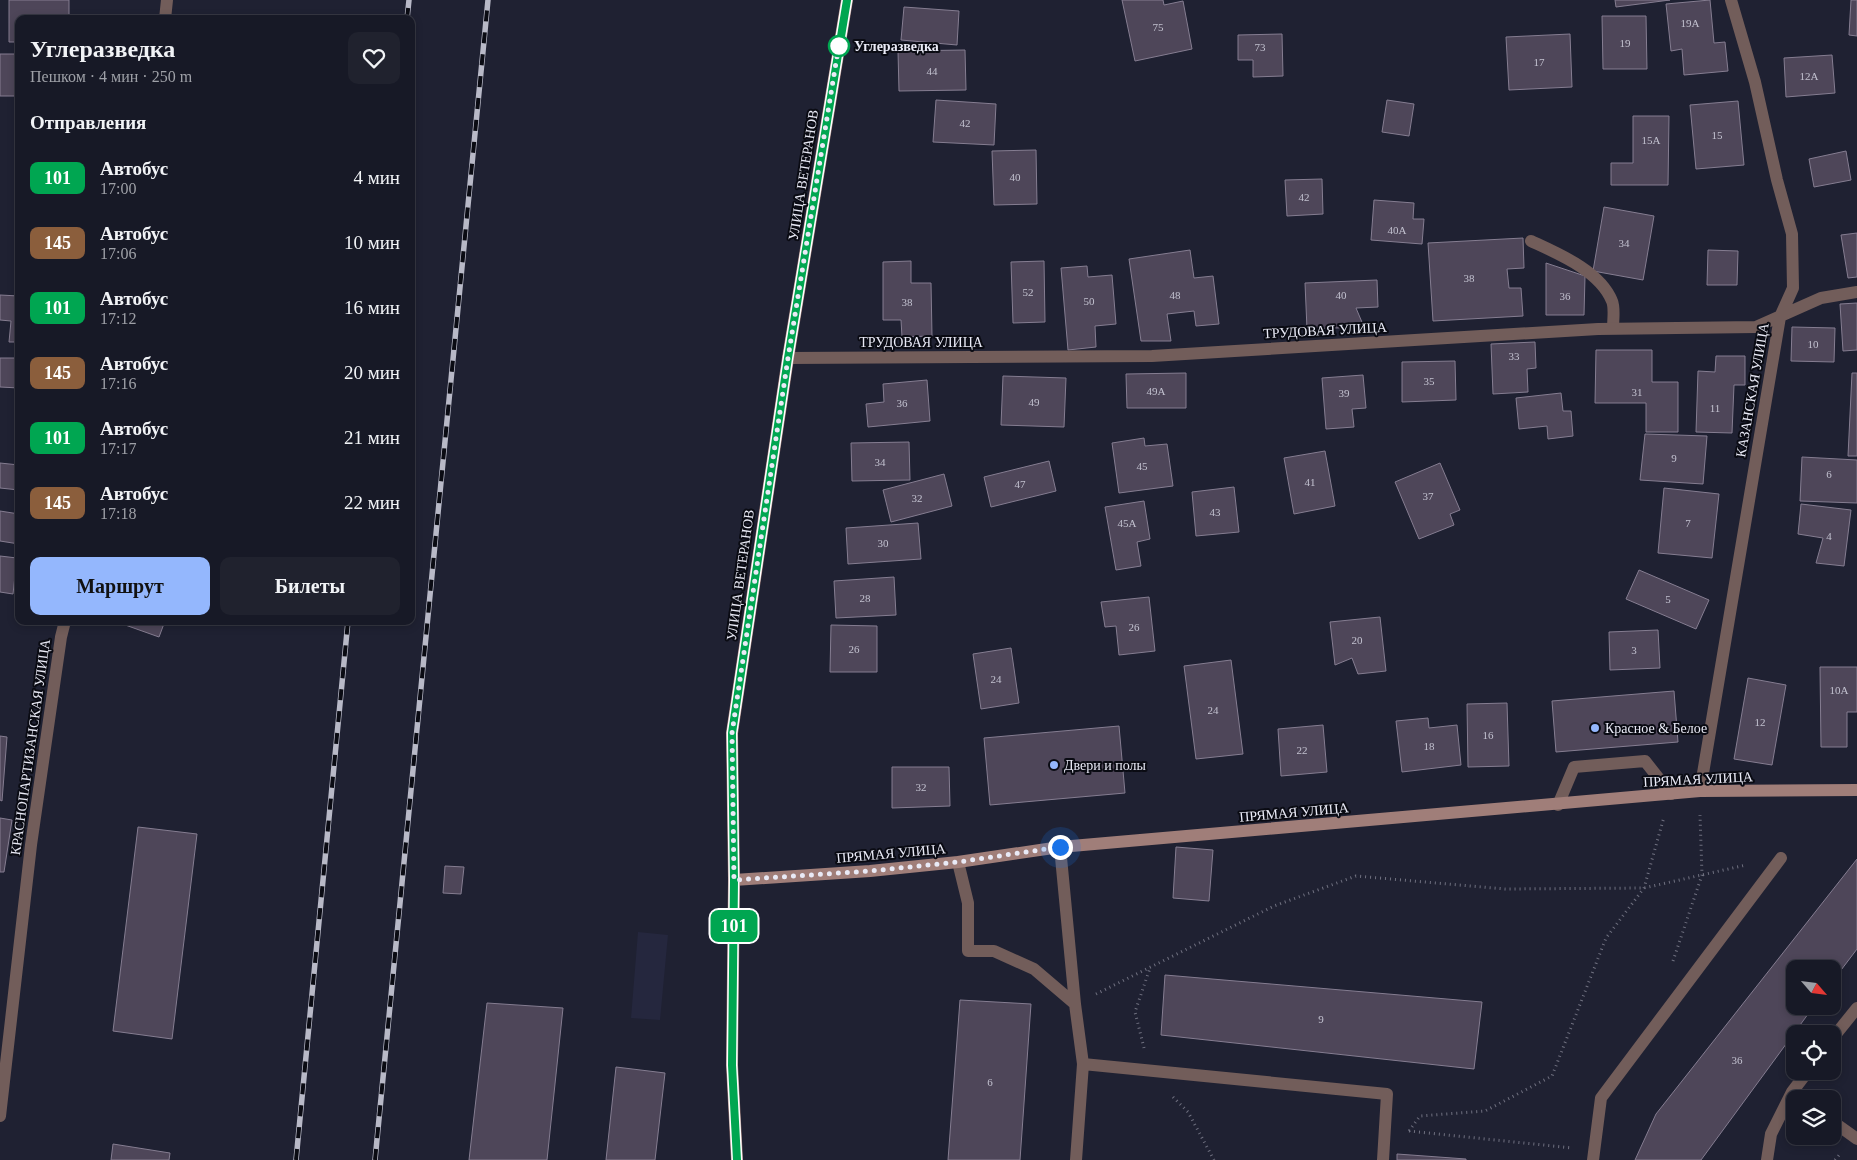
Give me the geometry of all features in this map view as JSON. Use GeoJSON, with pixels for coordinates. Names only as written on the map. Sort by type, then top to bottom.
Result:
{"type":"FeatureCollection","features":[{"type":"Feature","properties":{"kind":"main road","name":"УЛИЦА ВЕТЕРАНОВ"},"geometry":{"type":"LineString","coordinates":[[737,1160],[732,1065],[734,880],[732,733],[788,358],[847,0]]}},
{"type":"Feature","properties":{"kind":"main road","name":"ПРЯМАЯ УЛИЦА"},"geometry":{"type":"LineString","coordinates":[[734,880],[870,871],[958,862],[1060,847],[1558,805],[1700,791],[1857,790]]}},
{"type":"Feature","properties":{"kind":"street"},"geometry":{"type":"LineString","coordinates":[[166,15],[167,0]]}},
{"type":"Feature","properties":{"kind":"street","name":"КАЗАНСКАЯ УЛИЦА"},"geometry":{"type":"LineString","coordinates":[[1700,791],[1780,317],[1792,288],[1792,234],[1777,180],[1755,82],[1731,0]]}},
{"type":"Feature","properties":{"kind":"street"},"geometry":{"type":"LineString","coordinates":[[1531,241],[1572,261],[1605,288],[1613,303],[1613,328]]}},
{"type":"Feature","properties":{"kind":"street","name":"ТРУДОВАЯ УЛИЦА"},"geometry":{"type":"LineString","coordinates":[[788,358],[1152,356],[1613,328],[1756,327],[1821,298],[1857,292]]}},
{"type":"Feature","properties":{"kind":"street","name":"КРАСНОПАРТИЗАНСКАЯ УЛИЦА"},"geometry":{"type":"LineString","coordinates":[[0,1116],[31,845],[64,625]]}},
{"type":"Feature","properties":{"kind":"street"},"geometry":{"type":"LineString","coordinates":[[1558,805],[1574,767],[1645,761],[1671,794]]}},
{"type":"Feature","properties":{"kind":"street"},"geometry":{"type":"LineString","coordinates":[[1060,847],[1075,1004],[1083,1064],[1076,1160]]}},
{"type":"Feature","properties":{"kind":"street"},"geometry":{"type":"LineString","coordinates":[[1594,1155],[1601,1098],[1781,858]]}},
{"type":"Feature","properties":{"kind":"street"},"geometry":{"type":"LineString","coordinates":[[958,862],[968,903],[968,950],[994,951],[1034,969],[1075,1004]]}},
{"type":"Feature","properties":{"kind":"street"},"geometry":{"type":"LineString","coordinates":[[1841,1028],[1857,1008]]}},
{"type":"Feature","properties":{"kind":"street"},"geometry":{"type":"LineString","coordinates":[[1083,1064],[1387,1094],[1383,1160]]}},
{"type":"Feature","properties":{"kind":"street"},"geometry":{"type":"LineString","coordinates":[[1768,1160],[1770,1134],[1786,1110]]}},
{"type":"Feature","properties":{"kind":"street"},"geometry":{"type":"LineString","coordinates":[[1841,1127],[1857,1139]]}},
{"type":"Feature","properties":{"kind":"path"},"geometry":{"type":"LineString","coordinates":[[1672,964],[1702,875],[1700,791]]}},
{"type":"Feature","properties":{"kind":"path"},"geometry":{"type":"LineString","coordinates":[[1409,1131],[1420,1116],[1485,1112],[1552,1076],[1606,938],[1644,888],[1671,794]]}},
{"type":"Feature","properties":{"kind":"path"},"geometry":{"type":"LineString","coordinates":[[1075,1004],[1274,906],[1356,876],[1505,889],[1644,888],[1781,858]]}},
{"type":"Feature","properties":{"kind":"path"},"geometry":{"type":"LineString","coordinates":[[1386,1128],[1594,1155]]}},
{"type":"Feature","properties":{"kind":"shaded area"},"geometry":{"type":"Polygon","coordinates":[[[638,932],[668,935],[660,1020],[631,1018],[638,932]]]}},
{"type":"Feature","properties":{"kind":"building"},"geometry":{"type":"Polygon","coordinates":[[[9,0],[69,0],[69,15],[15,15],[15,42],[9,42],[9,0]]]}},
{"type":"Feature","properties":{"kind":"building"},"geometry":{"type":"Polygon","coordinates":[[[1122,0],[1163,0],[1164,5],[1183,1],[1192,49],[1135,61],[1122,0]]]}},
{"type":"Feature","properties":{"kind":"building"},"geometry":{"type":"Polygon","coordinates":[[[1615,0],[1670,0],[1616,7],[1615,0]]]}},
{"type":"Feature","properties":{"kind":"building"},"geometry":{"type":"Polygon","coordinates":[[[1710,0],[1714,43],[1725,42],[1728,71],[1684,75],[1682,49],[1671,51],[1666,4],[1710,0]]]}},
{"type":"Feature","properties":{"kind":"building"},"geometry":{"type":"Polygon","coordinates":[[[1851,0],[1857,0],[1857,36],[1849,35],[1851,0]]]}},
{"type":"Feature","properties":{"kind":"building"},"geometry":{"type":"Polygon","coordinates":[[[904,7],[959,11],[957,45],[901,40],[904,7]]]}},
{"type":"Feature","properties":{"kind":"building"},"geometry":{"type":"Polygon","coordinates":[[[1602,16],[1646,16],[1647,69],[1603,69],[1602,16]]]}},
{"type":"Feature","properties":{"kind":"building"},"geometry":{"type":"Polygon","coordinates":[[[1282,34],[1283,76],[1253,77],[1253,60],[1238,60],[1238,35],[1282,34]]]}},
{"type":"Feature","properties":{"kind":"building"},"geometry":{"type":"Polygon","coordinates":[[[1570,34],[1572,87],[1509,90],[1506,37],[1570,34]]]}},
{"type":"Feature","properties":{"kind":"building"},"geometry":{"type":"Polygon","coordinates":[[[965,50],[966,90],[899,91],[898,51],[965,50]]]}},
{"type":"Feature","properties":{"kind":"building"},"geometry":{"type":"Polygon","coordinates":[[[0,54],[15,54],[15,96],[0,96],[0,54]]]}},
{"type":"Feature","properties":{"kind":"building"},"geometry":{"type":"Polygon","coordinates":[[[1832,55],[1835,93],[1786,97],[1784,58],[1832,55]]]}},
{"type":"Feature","properties":{"kind":"building"},"geometry":{"type":"Polygon","coordinates":[[[936,100],[996,104],[994,145],[933,142],[936,100]]]}},
{"type":"Feature","properties":{"kind":"building"},"geometry":{"type":"Polygon","coordinates":[[[1387,100],[1414,104],[1409,136],[1382,132],[1387,100]]]}},
{"type":"Feature","properties":{"kind":"building"},"geometry":{"type":"Polygon","coordinates":[[[1738,101],[1744,165],[1696,169],[1690,105],[1738,101]]]}},
{"type":"Feature","properties":{"kind":"building"},"geometry":{"type":"Polygon","coordinates":[[[1633,116],[1669,116],[1668,185],[1611,185],[1611,163],[1633,163],[1633,116]]]}},
{"type":"Feature","properties":{"kind":"building"},"geometry":{"type":"Polygon","coordinates":[[[1036,150],[1037,204],[994,205],[992,151],[1036,150]]]}},
{"type":"Feature","properties":{"kind":"building"},"geometry":{"type":"Polygon","coordinates":[[[1846,151],[1851,180],[1814,187],[1809,159],[1846,151]]]}},
{"type":"Feature","properties":{"kind":"building"},"geometry":{"type":"Polygon","coordinates":[[[1322,179],[1323,214],[1287,216],[1285,180],[1322,179]]]}},
{"type":"Feature","properties":{"kind":"building"},"geometry":{"type":"Polygon","coordinates":[[[1374,200],[1414,203],[1413,219],[1424,219],[1422,244],[1371,240],[1374,200]]]}},
{"type":"Feature","properties":{"kind":"building"},"geometry":{"type":"Polygon","coordinates":[[[1604,207],[1654,216],[1643,280],[1593,271],[1604,207]]]}},
{"type":"Feature","properties":{"kind":"building"},"geometry":{"type":"Polygon","coordinates":[[[1857,233],[1857,277],[1848,278],[1841,235],[1857,233]]]}},
{"type":"Feature","properties":{"kind":"building"},"geometry":{"type":"Polygon","coordinates":[[[1523,238],[1524,268],[1507,269],[1509,288],[1521,288],[1523,316],[1433,321],[1428,243],[1523,238]]]}},
{"type":"Feature","properties":{"kind":"building"},"geometry":{"type":"Polygon","coordinates":[[[1190,250],[1194,278],[1213,276],[1219,324],[1196,326],[1194,311],[1167,314],[1171,341],[1141,341],[1129,259],[1190,250]]]}},
{"type":"Feature","properties":{"kind":"building"},"geometry":{"type":"Polygon","coordinates":[[[1708,250],[1738,251],[1737,285],[1707,285],[1708,250]]]}},
{"type":"Feature","properties":{"kind":"building"},"geometry":{"type":"Polygon","coordinates":[[[911,261],[911,283],[931,283],[932,336],[902,337],[901,320],[883,320],[883,262],[911,261]]]}},
{"type":"Feature","properties":{"kind":"building"},"geometry":{"type":"Polygon","coordinates":[[[1044,261],[1045,322],[1013,323],[1011,262],[1044,261]]]}},
{"type":"Feature","properties":{"kind":"building"},"geometry":{"type":"Polygon","coordinates":[[[1546,263],[1585,276],[1584,315],[1546,315],[1546,263]]]}},
{"type":"Feature","properties":{"kind":"building"},"geometry":{"type":"Polygon","coordinates":[[[1087,266],[1088,277],[1112,275],[1116,324],[1095,326],[1096,347],[1068,350],[1061,268],[1087,266]]]}},
{"type":"Feature","properties":{"kind":"building"},"geometry":{"type":"Polygon","coordinates":[[[1377,280],[1378,307],[1356,308],[1364,327],[1307,329],[1305,283],[1377,280]]]}},
{"type":"Feature","properties":{"kind":"building"},"geometry":{"type":"Polygon","coordinates":[[[0,295],[15,296],[15,342],[9,342],[11,321],[0,320],[0,295]]]}},
{"type":"Feature","properties":{"kind":"building"},"geometry":{"type":"Polygon","coordinates":[[[1857,303],[1857,350],[1843,351],[1840,304],[1857,303]]]}},
{"type":"Feature","properties":{"kind":"building"},"geometry":{"type":"Polygon","coordinates":[[[1792,327],[1835,328],[1834,362],[1791,361],[1792,327]]]}},
{"type":"Feature","properties":{"kind":"building"},"geometry":{"type":"Polygon","coordinates":[[[1535,342],[1536,368],[1527,369],[1528,392],[1493,394],[1491,344],[1535,342]]]}},
{"type":"Feature","properties":{"kind":"building"},"geometry":{"type":"Polygon","coordinates":[[[1596,350],[1652,350],[1652,382],[1678,382],[1678,432],[1646,432],[1646,403],[1595,403],[1596,350]]]}},
{"type":"Feature","properties":{"kind":"building"},"geometry":{"type":"Polygon","coordinates":[[[1716,356],[1745,356],[1745,385],[1734,385],[1732,433],[1696,432],[1698,371],[1715,372],[1716,356]]]}},
{"type":"Feature","properties":{"kind":"building"},"geometry":{"type":"Polygon","coordinates":[[[0,358],[15,358],[15,388],[0,387],[0,358]]]}},
{"type":"Feature","properties":{"kind":"building"},"geometry":{"type":"Polygon","coordinates":[[[1455,361],[1456,400],[1402,402],[1402,362],[1455,361]]]}},
{"type":"Feature","properties":{"kind":"building"},"geometry":{"type":"Polygon","coordinates":[[[1186,373],[1186,408],[1127,408],[1126,374],[1186,373]]]}},
{"type":"Feature","properties":{"kind":"building"},"geometry":{"type":"Polygon","coordinates":[[[1852,373],[1857,373],[1857,456],[1848,456],[1852,373]]]}},
{"type":"Feature","properties":{"kind":"building"},"geometry":{"type":"Polygon","coordinates":[[[1363,375],[1366,408],[1352,409],[1354,427],[1326,429],[1322,378],[1363,375]]]}},
{"type":"Feature","properties":{"kind":"building"},"geometry":{"type":"Polygon","coordinates":[[[1003,376],[1066,378],[1064,427],[1001,425],[1003,376]]]}},
{"type":"Feature","properties":{"kind":"building"},"geometry":{"type":"Polygon","coordinates":[[[927,380],[930,421],[868,427],[866,404],[884,402],[883,384],[927,380]]]}},
{"type":"Feature","properties":{"kind":"building"},"geometry":{"type":"Polygon","coordinates":[[[1561,393],[1563,411],[1571,411],[1573,436],[1548,439],[1547,426],[1519,429],[1516,398],[1561,393]]]}},
{"type":"Feature","properties":{"kind":"building"},"geometry":{"type":"Polygon","coordinates":[[[1645,434],[1707,436],[1703,484],[1640,480],[1645,434]]]}},
{"type":"Feature","properties":{"kind":"building"},"geometry":{"type":"Polygon","coordinates":[[[1144,438],[1145,446],[1167,444],[1173,486],[1119,493],[1112,443],[1144,438]]]}},
{"type":"Feature","properties":{"kind":"building"},"geometry":{"type":"Polygon","coordinates":[[[909,442],[910,480],[852,481],[851,443],[909,442]]]}},
{"type":"Feature","properties":{"kind":"building"},"geometry":{"type":"Polygon","coordinates":[[[1325,451],[1335,506],[1294,514],[1284,458],[1325,451]]]}},
{"type":"Feature","properties":{"kind":"building"},"geometry":{"type":"Polygon","coordinates":[[[1802,457],[1857,460],[1857,503],[1800,501],[1802,457]]]}},
{"type":"Feature","properties":{"kind":"building"},"geometry":{"type":"Polygon","coordinates":[[[1049,461],[1056,491],[991,507],[984,477],[1049,461]]]}},
{"type":"Feature","properties":{"kind":"building"},"geometry":{"type":"Polygon","coordinates":[[[0,463],[15,465],[15,490],[0,488],[0,463]]]}},
{"type":"Feature","properties":{"kind":"building"},"geometry":{"type":"Polygon","coordinates":[[[1440,463],[1460,510],[1450,514],[1454,525],[1419,539],[1395,482],[1440,463]]]}},
{"type":"Feature","properties":{"kind":"building"},"geometry":{"type":"Polygon","coordinates":[[[944,474],[952,506],[891,522],[883,490],[944,474]]]}},
{"type":"Feature","properties":{"kind":"building"},"geometry":{"type":"Polygon","coordinates":[[[1234,487],[1239,532],[1196,536],[1192,492],[1234,487]]]}},
{"type":"Feature","properties":{"kind":"building"},"geometry":{"type":"Polygon","coordinates":[[[1664,488],[1719,494],[1712,558],[1658,553],[1664,488]]]}},
{"type":"Feature","properties":{"kind":"building"},"geometry":{"type":"Polygon","coordinates":[[[1144,501],[1150,539],[1137,542],[1141,566],[1116,570],[1105,507],[1144,501]]]}},
{"type":"Feature","properties":{"kind":"building"},"geometry":{"type":"Polygon","coordinates":[[[1801,504],[1851,510],[1844,566],[1816,563],[1823,538],[1798,534],[1801,504]]]}},
{"type":"Feature","properties":{"kind":"building"},"geometry":{"type":"Polygon","coordinates":[[[0,511],[15,513],[15,543],[0,541],[0,511]]]}},
{"type":"Feature","properties":{"kind":"building"},"geometry":{"type":"Polygon","coordinates":[[[918,523],[921,559],[848,564],[846,528],[918,523]]]}},
{"type":"Feature","properties":{"kind":"building"},"geometry":{"type":"Polygon","coordinates":[[[0,556],[15,558],[13,594],[0,592],[0,556]]]}},
{"type":"Feature","properties":{"kind":"building"},"geometry":{"type":"Polygon","coordinates":[[[1639,570],[1709,600],[1696,629],[1626,599],[1639,570]]]}},
{"type":"Feature","properties":{"kind":"building"},"geometry":{"type":"Polygon","coordinates":[[[894,577],[896,615],[836,618],[834,581],[894,577]]]}},
{"type":"Feature","properties":{"kind":"building"},"geometry":{"type":"Polygon","coordinates":[[[1149,597],[1155,651],[1119,655],[1116,626],[1105,627],[1101,602],[1149,597]]]}},
{"type":"Feature","properties":{"kind":"building"},"geometry":{"type":"Polygon","coordinates":[[[1380,617],[1386,671],[1358,674],[1352,658],[1335,665],[1330,622],[1380,617]]]}},
{"type":"Feature","properties":{"kind":"building"},"geometry":{"type":"Polygon","coordinates":[[[125,625],[164,625],[159,637],[125,625]]]}},
{"type":"Feature","properties":{"kind":"building"},"geometry":{"type":"Polygon","coordinates":[[[831,625],[877,626],[877,672],[830,672],[831,625]]]}},
{"type":"Feature","properties":{"kind":"building"},"geometry":{"type":"Polygon","coordinates":[[[1658,630],[1660,668],[1610,670],[1609,632],[1658,630]]]}},
{"type":"Feature","properties":{"kind":"building"},"geometry":{"type":"Polygon","coordinates":[[[1011,648],[1019,703],[981,709],[973,654],[1011,648]]]}},
{"type":"Feature","properties":{"kind":"building"},"geometry":{"type":"Polygon","coordinates":[[[1231,660],[1243,754],[1196,759],[1184,666],[1231,660]]]}},
{"type":"Feature","properties":{"kind":"building"},"geometry":{"type":"Polygon","coordinates":[[[1820,667],[1857,667],[1857,712],[1847,712],[1847,747],[1821,747],[1820,667]]]}},
{"type":"Feature","properties":{"kind":"building"},"geometry":{"type":"Polygon","coordinates":[[[1748,678],[1786,685],[1772,765],[1734,759],[1748,678]]]}},
{"type":"Feature","properties":{"kind":"building"},"geometry":{"type":"Polygon","coordinates":[[[1674,691],[1678,742],[1556,752],[1552,701],[1674,691]]]}},
{"type":"Feature","properties":{"kind":"building"},"geometry":{"type":"Polygon","coordinates":[[[1507,703],[1509,766],[1468,767],[1467,704],[1507,703]]]}},
{"type":"Feature","properties":{"kind":"building"},"geometry":{"type":"Polygon","coordinates":[[[1428,718],[1429,728],[1457,725],[1461,765],[1402,772],[1396,721],[1428,718]]]}},
{"type":"Feature","properties":{"kind":"building"},"geometry":{"type":"Polygon","coordinates":[[[1323,725],[1327,772],[1281,776],[1278,729],[1323,725]]]}},
{"type":"Feature","properties":{"kind":"building"},"geometry":{"type":"Polygon","coordinates":[[[1119,726],[1125,793],[990,805],[984,738],[1119,726]]]}},
{"type":"Feature","properties":{"kind":"building"},"geometry":{"type":"Polygon","coordinates":[[[0,736],[7,737],[2,801],[0,800],[0,736]]]}},
{"type":"Feature","properties":{"kind":"building"},"geometry":{"type":"Polygon","coordinates":[[[892,767],[949,767],[950,806],[892,808],[892,767]]]}},
{"type":"Feature","properties":{"kind":"building"},"geometry":{"type":"Polygon","coordinates":[[[0,818],[12,820],[4,872],[0,872],[0,818]]]}},
{"type":"Feature","properties":{"kind":"building"},"geometry":{"type":"Polygon","coordinates":[[[138,827],[197,834],[172,1039],[113,1031],[138,827]]]}},
{"type":"Feature","properties":{"kind":"building"},"geometry":{"type":"Polygon","coordinates":[[[1176,847],[1213,850],[1209,901],[1173,898],[1176,847]]]}},
{"type":"Feature","properties":{"kind":"building"},"geometry":{"type":"Polygon","coordinates":[[[1857,859],[1857,949],[1841,970],[1841,960],[1786,960],[1786,1015],[1807,1015],[1800,1025],[1786,1025],[1786,1044],[1701,1160],[1635,1160],[1656,1114],[1857,859]]]}},
{"type":"Feature","properties":{"kind":"building"},"geometry":{"type":"Polygon","coordinates":[[[445,866],[464,867],[461,894],[443,893],[445,866]]]}},
{"type":"Feature","properties":{"kind":"building"},"geometry":{"type":"Polygon","coordinates":[[[1165,975],[1482,1002],[1474,1069],[1161,1035],[1165,975]]]}},
{"type":"Feature","properties":{"kind":"building"},"geometry":{"type":"Polygon","coordinates":[[[960,1000],[1031,1004],[1020,1160],[948,1160],[960,1000]]]}},
{"type":"Feature","properties":{"kind":"building"},"geometry":{"type":"Polygon","coordinates":[[[487,1003],[563,1008],[547,1160],[469,1160],[487,1003]]]}},
{"type":"Feature","properties":{"kind":"building"},"geometry":{"type":"Polygon","coordinates":[[[616,1067],[665,1073],[655,1160],[606,1160],[616,1067]]]}},
{"type":"Feature","properties":{"kind":"building"},"geometry":{"type":"Polygon","coordinates":[[[113,1144],[170,1153],[169,1160],[111,1160],[113,1144]]]}},
{"type":"Feature","properties":{"kind":"building"},"geometry":{"type":"Polygon","coordinates":[[[1397,1154],[1466,1159],[1466,1160],[1397,1160],[1397,1154]]]}},
{"type":"Feature","properties":{"kind":"railway"},"geometry":{"type":"LineString","coordinates":[[407,15],[409,0]]}},
{"type":"Feature","properties":{"kind":"railway"},"geometry":{"type":"LineString","coordinates":[[375,1160],[488,0]]}},
{"type":"Feature","properties":{"kind":"railway"},"geometry":{"type":"LineString","coordinates":[[296,1160],[348,625]]}},
{"type":"Feature","properties":{"kind":"bus line","name":"101"},"geometry":{"type":"LineString","coordinates":[[737,1160],[732,1065],[734,880],[732,733],[788,358],[847,0]]}},
{"type":"Feature","properties":{"kind":"place","name":"Углеразведка"},"geometry":{"type":"Point","coordinates":[839,46]}},
{"type":"Feature","properties":{"kind":"place","name":"Красное & Белое"},"geometry":{"type":"Point","coordinates":[1595,728]}},
{"type":"Feature","properties":{"kind":"place","name":"Двери и полы"},"geometry":{"type":"Point","coordinates":[1054,765]}},
{"type":"Feature","properties":{"kind":"route"},"geometry":{"type":"LineString","coordinates":[[839,46],[840,38],[788,358],[732,733],[734,880],[870,871],[958,862],[1060,847]]}}]}
